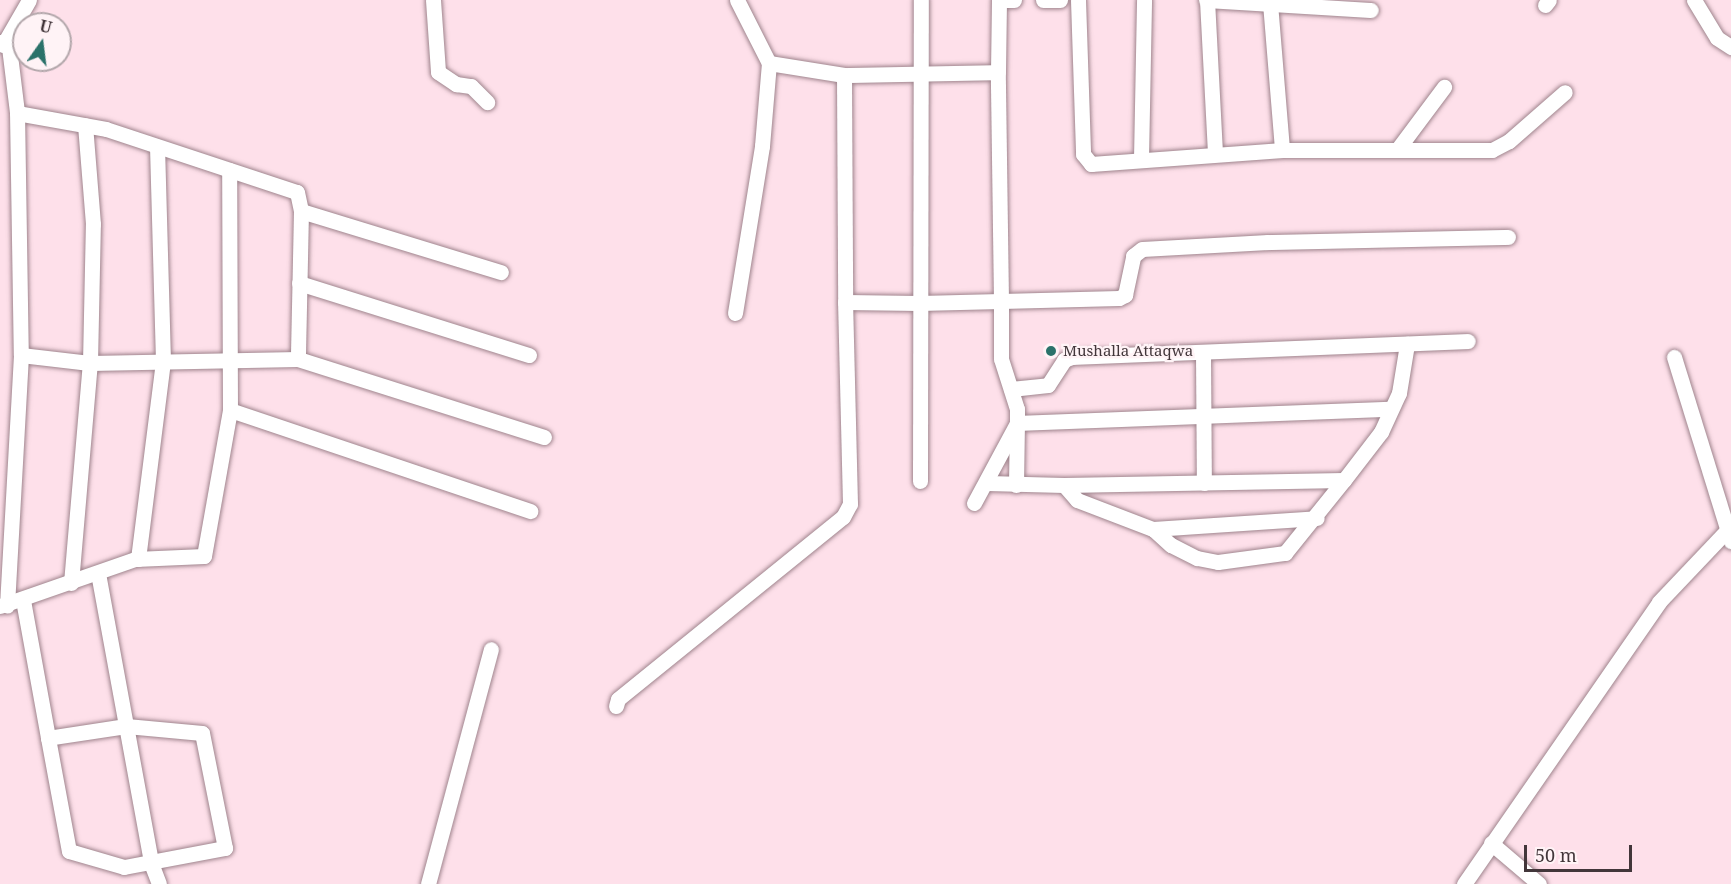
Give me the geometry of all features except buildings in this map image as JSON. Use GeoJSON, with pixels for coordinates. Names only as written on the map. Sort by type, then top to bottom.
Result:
{"type":"FeatureCollection","features":[{"type":"Feature","properties":{"kind":"street"},"geometry":{"type":"LineString","coordinates":[[29,0],[1,43],[9,47],[17,113],[21,356],[4,606],[138,559],[204,556],[230,410],[229,170]]}},
{"type":"Feature","properties":{"kind":"street"},"geometry":{"type":"LineString","coordinates":[[433,0],[438,72],[456,84],[481,93],[487,102]]}},
{"type":"Feature","properties":{"kind":"street"},"geometry":{"type":"LineString","coordinates":[[735,313],[762,146],[769,63],[736,0]]}},
{"type":"Feature","properties":{"kind":"street"},"geometry":{"type":"LineString","coordinates":[[920,481],[919,72],[921,0]]}},
{"type":"Feature","properties":{"kind":"street"},"geometry":{"type":"LineString","coordinates":[[1014,0],[999,0],[999,72],[1001,359],[1011,389],[1017,423],[1016,485]]}},
{"type":"Feature","properties":{"kind":"street"},"geometry":{"type":"LineString","coordinates":[[1043,0],[1060,0]]}},
{"type":"Feature","properties":{"kind":"street"},"geometry":{"type":"LineString","coordinates":[[1078,0],[1083,154],[1091,164],[1282,150],[1492,150],[1509,141],[1565,92]]}},
{"type":"Feature","properties":{"kind":"street"},"geometry":{"type":"LineString","coordinates":[[1141,159],[1144,0]]}},
{"type":"Feature","properties":{"kind":"street"},"geometry":{"type":"LineString","coordinates":[[1215,154],[1207,0],[1371,10]]}},
{"type":"Feature","properties":{"kind":"street"},"geometry":{"type":"LineString","coordinates":[[1694,0],[1717,38],[1731,48]]}},
{"type":"Feature","properties":{"kind":"street"},"geometry":{"type":"LineString","coordinates":[[1270,3],[1282,150]]}},
{"type":"Feature","properties":{"kind":"street"},"geometry":{"type":"LineString","coordinates":[[769,63],[844,75],[999,72]]}},
{"type":"Feature","properties":{"kind":"street"},"geometry":{"type":"LineString","coordinates":[[616,706],[618,699],[843,517],[850,504],[844,302],[844,75]]}},
{"type":"Feature","properties":{"kind":"street"},"geometry":{"type":"LineString","coordinates":[[1397,150],[1444,87]]}},
{"type":"Feature","properties":{"kind":"street"},"geometry":{"type":"LineString","coordinates":[[17,113],[86,125],[297,192],[301,211],[297,359]]}},
{"type":"Feature","properties":{"kind":"street"},"geometry":{"type":"LineString","coordinates":[[71,583],[90,363],[93,224],[86,125]]}},
{"type":"Feature","properties":{"kind":"street"},"geometry":{"type":"LineString","coordinates":[[138,559],[163,361],[158,147]]}},
{"type":"Feature","properties":{"kind":"street"},"geometry":{"type":"LineString","coordinates":[[301,211],[501,272]]}},
{"type":"Feature","properties":{"kind":"street"},"geometry":{"type":"LineString","coordinates":[[844,302],[920,303],[1119,298],[1125,295],[1133,256],[1142,249],[1268,242],[1508,237]]}},
{"type":"Feature","properties":{"kind":"street"},"geometry":{"type":"LineString","coordinates":[[298,283],[529,355]]}},
{"type":"Feature","properties":{"kind":"street"},"geometry":{"type":"LineString","coordinates":[[1011,389],[1048,385],[1064,360],[1072,357],[1468,341]]}},
{"type":"Feature","properties":{"kind":"street"},"geometry":{"type":"LineString","coordinates":[[1064,485],[1077,500],[1153,529],[1171,545],[1197,558],[1218,562],[1285,553],[1317,518],[1381,432],[1389,409],[1400,393],[1407,344]]}},
{"type":"Feature","properties":{"kind":"street"},"geometry":{"type":"LineString","coordinates":[[1203,353],[1204,483]]}},
{"type":"Feature","properties":{"kind":"street"},"geometry":{"type":"LineString","coordinates":[[21,356],[90,363],[297,359],[544,437]]}},
{"type":"Feature","properties":{"kind":"street"},"geometry":{"type":"LineString","coordinates":[[1464,884],[1659,602],[1729,532],[1674,357]]}},
{"type":"Feature","properties":{"kind":"street"},"geometry":{"type":"LineString","coordinates":[[1017,423],[1389,409]]}},
{"type":"Feature","properties":{"kind":"street"},"geometry":{"type":"LineString","coordinates":[[230,410],[530,510]]}},
{"type":"Feature","properties":{"kind":"street"},"geometry":{"type":"LineString","coordinates":[[974,502],[987,483],[1017,423]]}},
{"type":"Feature","properties":{"kind":"street"},"geometry":{"type":"LineString","coordinates":[[987,483],[1064,485],[1344,480]]}},
{"type":"Feature","properties":{"kind":"street"},"geometry":{"type":"LineString","coordinates":[[1153,529],[1317,518]]}},
{"type":"Feature","properties":{"kind":"street"},"geometry":{"type":"LineString","coordinates":[[98,573],[151,863],[159,884]]}},
{"type":"Feature","properties":{"kind":"street"},"geometry":{"type":"LineString","coordinates":[[23,600],[48,738],[69,850],[124,867],[225,848],[205,737],[194,731],[126,726],[48,738]]}},
{"type":"Feature","properties":{"kind":"street"},"geometry":{"type":"LineString","coordinates":[[428,884],[491,649]]}},
{"type":"Feature","properties":{"kind":"street"},"geometry":{"type":"LineString","coordinates":[[1491,843],[1539,884]]}},
{"type":"Feature","properties":{"kind":"place","name":"Mushalla Attaqwa"},"geometry":{"type":"Point","coordinates":[1051,351]}}]}
